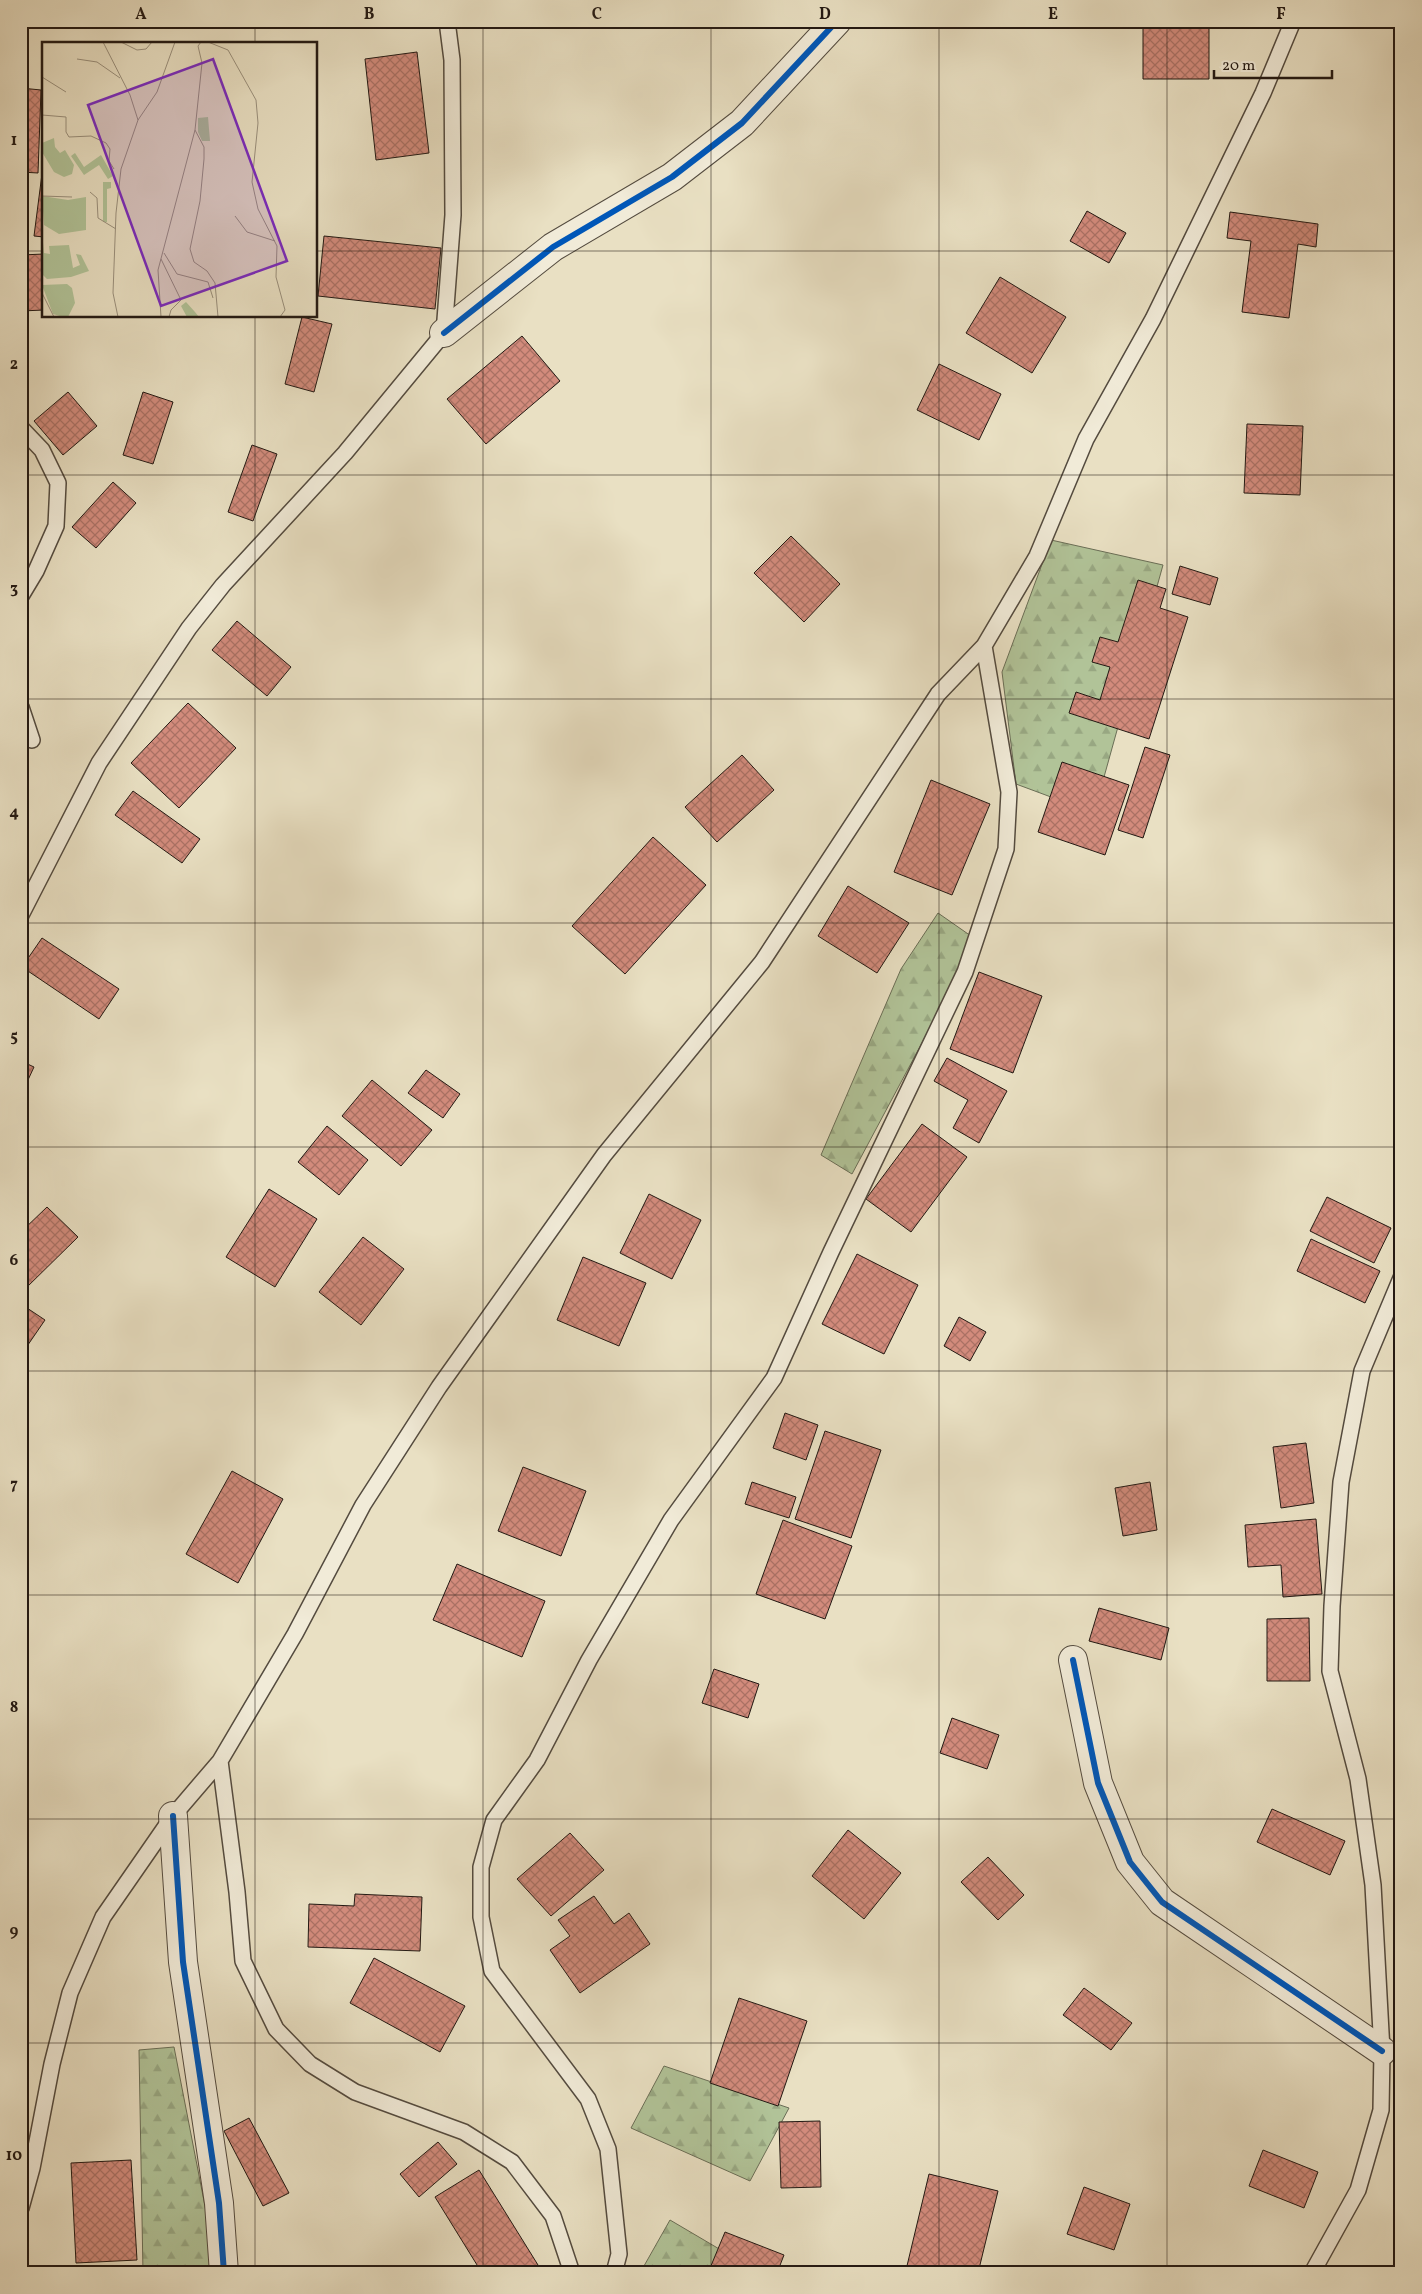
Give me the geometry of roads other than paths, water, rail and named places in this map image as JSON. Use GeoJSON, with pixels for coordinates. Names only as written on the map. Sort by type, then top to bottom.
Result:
{"type":"FeatureCollection","features":[{"type":"Feature","properties":{"kind":"street"},"geometry":{"type":"LineString","coordinates":[[444,333],[553,247],[672,177],[742,123],[837,21]]}},
{"type":"Feature","properties":{"kind":"street"},"geometry":{"type":"LineString","coordinates":[[1072,1660],[1098,1784],[1130,1862],[1162,1902],[1382,2051]]}},
{"type":"Feature","properties":{"kind":"street"},"geometry":{"type":"LineString","coordinates":[[173,1816],[183,1962],[219,2203],[224,2273]]}},
{"type":"Feature","properties":{"kind":"lane"},"geometry":{"type":"LineString","coordinates":[[21,915],[99,763],[189,628],[224,585],[345,453],[444,333],[453,215],[452,60],[447,21]]}},
{"type":"Feature","properties":{"kind":"lane"},"geometry":{"type":"LineString","coordinates":[[21,2208],[32,2168],[52,2064],[70,1993],[102,1917],[173,1816],[220,1761],[295,1634],[363,1504],[439,1387],[604,1155],[762,962],[938,694],[984,646],[1037,556],[1086,439],[1154,319],[1263,93],[1293,21]]}},
{"type":"Feature","properties":{"kind":"lane"},"geometry":{"type":"LineString","coordinates":[[21,428],[42,450],[58,483],[56,526],[36,571],[21,596]]}},
{"type":"Feature","properties":{"kind":"lane"},"geometry":{"type":"LineString","coordinates":[[614,2273],[618,2254],[608,2149],[588,2099],[492,1971],[481,1918],[481,1867],[494,1820],[537,1760],[589,1660],[671,1520],[774,1378],[831,1252],[965,972],[1006,849],[1008,792],[984,646]]}},
{"type":"Feature","properties":{"kind":"lane"},"geometry":{"type":"LineString","coordinates":[[21,707],[32,740]]}},
{"type":"Feature","properties":{"kind":"lane"},"geometry":{"type":"LineString","coordinates":[[1312,2273],[1358,2190],[1381,2110],[1382,2051],[1373,1885],[1358,1779],[1330,1671],[1332,1606],[1341,1482],[1362,1371],[1401,1278]]}},
{"type":"Feature","properties":{"kind":"lane"},"geometry":{"type":"LineString","coordinates":[[220,1761],[237,1892],[243,1961],[276,2029],[310,2064],[355,2092],[464,2132],[512,2162],[553,2216],[572,2273]]}}]}
